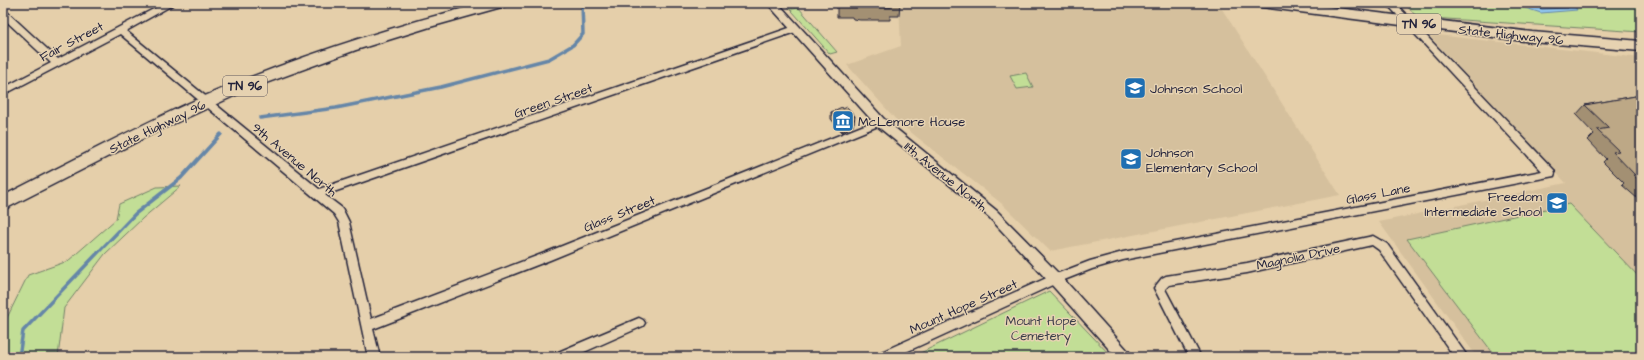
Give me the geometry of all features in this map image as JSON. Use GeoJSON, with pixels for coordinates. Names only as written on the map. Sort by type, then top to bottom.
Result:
{"type":"FeatureCollection","features":[{"type":"Feature","properties":{"kind":"main road","name":"State Highway 96"},"geometry":{"type":"LineString","coordinates":[[3,204],[103,152],[206,102],[360,43],[435,20],[500,3]]}},
{"type":"Feature","properties":{"kind":"main road","name":"State Highway 96"},"geometry":{"type":"LineString","coordinates":[[1262,3],[1532,37],[1641,46]]}},
{"type":"Feature","properties":{"kind":"street","name":"Fair Street"},"geometry":{"type":"LineString","coordinates":[[3,92],[172,3]]}},
{"type":"Feature","properties":{"kind":"street","name":"11th Avenue North"},"geometry":{"type":"LineString","coordinates":[[772,3],[880,122],[993,214],[1055,279]]}},
{"type":"Feature","properties":{"kind":"street","name":"Glass Lane"},"geometry":{"type":"LineString","coordinates":[[1055,279],[1090,265],[1123,256],[1550,173],[1390,3]]}},
{"type":"Feature","properties":{"kind":"street"},"geometry":{"type":"LineString","coordinates":[[3,13],[57,63]]}},
{"type":"Feature","properties":{"kind":"street","name":"Green Street"},"geometry":{"type":"LineString","coordinates":[[319,193],[795,29]]}},
{"type":"Feature","properties":{"kind":"street","name":"9th Avenue North"},"geometry":{"type":"LineString","coordinates":[[120,30],[206,102],[319,193],[338,211],[344,222],[374,357]]}},
{"type":"Feature","properties":{"kind":"street","name":"Glass Street"},"geometry":{"type":"LineString","coordinates":[[367,326],[546,257],[880,122]]}},
{"type":"Feature","properties":{"kind":"street","name":"Magnolia Drive"},"geometry":{"type":"LineString","coordinates":[[1195,357],[1159,288],[1166,281],[1247,268],[1373,240],[1383,247],[1458,356]]}},
{"type":"Feature","properties":{"kind":"street"},"geometry":{"type":"LineString","coordinates":[[1055,279],[1124,357]]}},
{"type":"Feature","properties":{"kind":"street","name":"Mount Hope Street"},"geometry":{"type":"LineString","coordinates":[[883,357],[1055,279]]}},
{"type":"Feature","properties":{"kind":"street"},"geometry":{"type":"LineString","coordinates":[[560,357],[639,323]]}},
{"type":"Feature","properties":{"kind":"shaded area","name":"Johnson Elementary School"},"geometry":{"type":"Polygon","coordinates":[[[899,3],[1176,3],[1222,9],[1340,195],[1050,251],[1001,203],[899,123],[847,65],[901,46],[899,3]]]}},
{"type":"Feature","properties":{"kind":"shaded area","name":"Freedom Intermediate School"},"geometry":{"type":"Polygon","coordinates":[[[1428,34],[1641,58],[1641,357],[1477,357],[1379,222],[1566,183],[1428,34]]]}},
{"type":"Feature","properties":{"kind":"green space"},"geometry":{"type":"Polygon","coordinates":[[[785,3],[791,3],[792,9],[799,8],[837,52],[830,54],[785,3]]]}},
{"type":"Feature","properties":{"kind":"green space"},"geometry":{"type":"Polygon","coordinates":[[[1404,3],[1641,3],[1641,32],[1417,17],[1404,3]]]}},
{"type":"Feature","properties":{"kind":"green space"},"geometry":{"type":"Polygon","coordinates":[[[1026,73],[1033,87],[1017,89],[1010,76],[1026,73]]]}},
{"type":"Feature","properties":{"kind":"green space"},"geometry":{"type":"Polygon","coordinates":[[[181,186],[143,218],[105,254],[64,308],[58,357],[3,357],[3,326],[28,275],[68,261],[116,219],[119,204],[157,187],[181,186]]]}},
{"type":"Feature","properties":{"kind":"green space"},"geometry":{"type":"Polygon","coordinates":[[[1569,204],[1641,279],[1641,357],[1496,357],[1407,239],[1569,204]]]}},
{"type":"Feature","properties":{"kind":"green space","name":"Mount Hope Cemetery"},"geometry":{"type":"Polygon","coordinates":[[[1049,291],[1112,357],[912,357],[1049,291]]]}},
{"type":"Feature","properties":{"kind":"water"},"geometry":{"type":"Polygon","coordinates":[[[1510,3],[1573,3],[1577,10],[1541,13],[1510,3]]]}},
{"type":"Feature","properties":{"kind":"building"},"geometry":{"type":"Polygon","coordinates":[[[837,3],[891,3],[891,7],[854,7],[852,4],[837,5],[837,3]]]}},
{"type":"Feature","properties":{"kind":"building"},"geometry":{"type":"Polygon","coordinates":[[[1641,95],[1641,182],[1613,152],[1619,151],[1597,130],[1609,128],[1585,105],[1641,95]]]}},
{"type":"Feature","properties":{"kind":"building"},"geometry":{"type":"Polygon","coordinates":[[[842,107],[843,109],[847,107],[855,116],[852,117],[854,120],[842,125],[831,112],[842,107]]]}},
{"type":"Feature","properties":{"kind":"waterway"},"geometry":{"type":"LineString","coordinates":[[260,118],[336,108],[441,87],[549,59],[573,45],[583,34],[582,3]]}},
{"type":"Feature","properties":{"kind":"waterway"},"geometry":{"type":"LineString","coordinates":[[19,357],[23,331],[135,214],[181,178],[221,134]]}},
{"type":"Feature","properties":{"kind":"place","name":"Johnson School"},"geometry":{"type":"Point","coordinates":[1135,88]}},
{"type":"Feature","properties":{"kind":"place","name":"McLemore House"},"geometry":{"type":"Point","coordinates":[843,121]}},
{"type":"Feature","properties":{"kind":"place","name":"Johnson Elementary School"},"geometry":{"type":"Point","coordinates":[1131,159]}},
{"type":"Feature","properties":{"kind":"place","name":"Freedom Intermediate School"},"geometry":{"type":"Point","coordinates":[1557,203]}}]}
